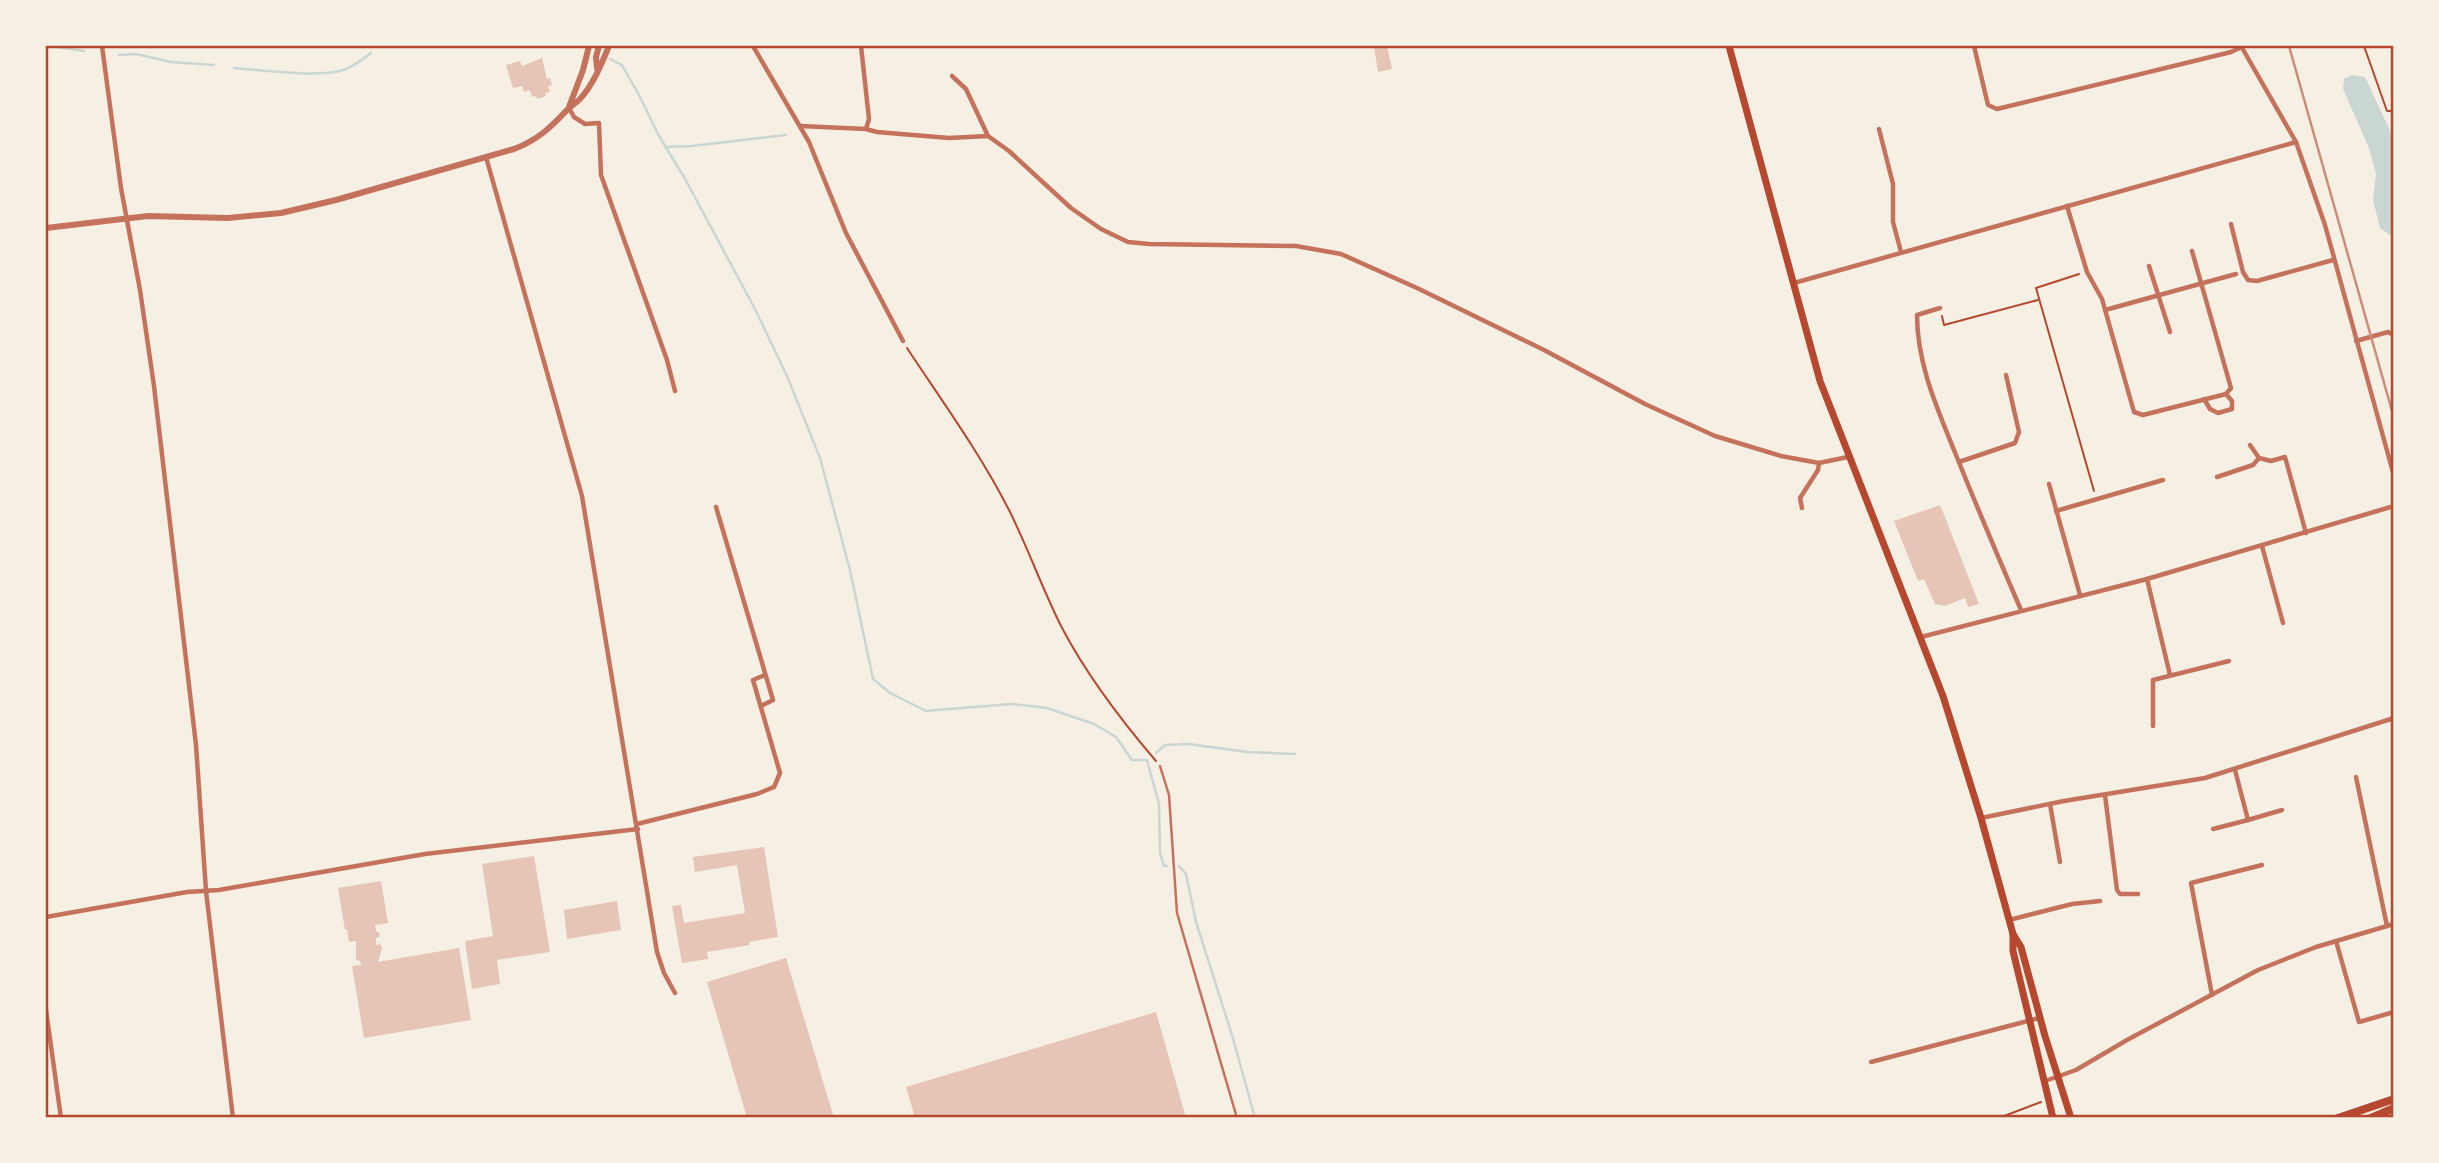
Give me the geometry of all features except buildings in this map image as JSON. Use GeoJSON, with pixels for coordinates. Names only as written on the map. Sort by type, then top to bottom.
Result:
{"type":"FeatureCollection","features":[{"type":"Feature","properties":{"kind":"main road"},"geometry":{"type":"LineString","coordinates":[[1731,46],[1820,381],[1946,706],[2071,1118]]}},
{"type":"Feature","properties":{"kind":"main road"},"geometry":{"type":"LineString","coordinates":[[2013,934],[2013,951],[2053,1118]]}},
{"type":"Feature","properties":{"kind":"main road"},"geometry":{"type":"LineString","coordinates":[[2338,1118],[2393,1099]]}},
{"type":"Feature","properties":{"kind":"main road"},"geometry":{"type":"LineString","coordinates":[[2371,1118],[2393,1108]]}},
{"type":"Feature","properties":{"kind":"street"},"geometry":{"type":"LineString","coordinates":[[102,46],[121,188],[154,386],[193,718],[206,891],[233,1118]]}},
{"type":"Feature","properties":{"kind":"street"},"geometry":{"type":"LineString","coordinates":[[589,46],[569,107],[574,117],[585,124],[598,122],[601,175],[667,360],[675,391]]}},
{"type":"Feature","properties":{"kind":"street"},"geometry":{"type":"LineString","coordinates":[[597,70],[599,46]]}},
{"type":"Feature","properties":{"kind":"street"},"geometry":{"type":"LineString","coordinates":[[46,228],[148,216],[240,217],[281,213],[514,149],[551,129],[569,107],[579,100],[609,46]]}},
{"type":"Feature","properties":{"kind":"street"},"geometry":{"type":"LineString","coordinates":[[753,46],[800,126],[846,233],[903,341]]}},
{"type":"Feature","properties":{"kind":"street"},"geometry":{"type":"LineString","coordinates":[[862,46],[869,119],[866,129]]}},
{"type":"Feature","properties":{"kind":"street"},"geometry":{"type":"LineString","coordinates":[[1975,46],[1989,105],[1997,109],[2231,52],[2242,46],[2296,142],[2325,225],[2393,477]]}},
{"type":"Feature","properties":{"kind":"street"},"geometry":{"type":"LineString","coordinates":[[953,76],[966,89],[988,136],[1017,158],[1071,208],[1118,238],[1149,244],[1296,246],[1341,254],[1417,288],[1544,350],[1645,404],[1711,434],[1781,456],[1819,463],[1848,457]]}},
{"type":"Feature","properties":{"kind":"street"},"geometry":{"type":"LineString","coordinates":[[800,126],[866,129],[949,138],[988,136]]}},
{"type":"Feature","properties":{"kind":"street"},"geometry":{"type":"LineString","coordinates":[[1879,129],[1893,184],[1893,222],[1901,252]]}},
{"type":"Feature","properties":{"kind":"street"},"geometry":{"type":"LineString","coordinates":[[1793,283],[2296,142]]}},
{"type":"Feature","properties":{"kind":"street"},"geometry":{"type":"LineString","coordinates":[[486,157],[582,496],[657,952],[675,993]]}},
{"type":"Feature","properties":{"kind":"street"},"geometry":{"type":"LineString","coordinates":[[2067,206],[2087,272],[2102,299],[2134,412],[2143,415],[2226,394],[2231,388],[2192,251]]}},
{"type":"Feature","properties":{"kind":"street"},"geometry":{"type":"LineString","coordinates":[[2231,224],[2243,272],[2248,281],[2257,281],[2333,260]]}},
{"type":"Feature","properties":{"kind":"street"},"geometry":{"type":"LineString","coordinates":[[2149,266],[2170,332]]}},
{"type":"Feature","properties":{"kind":"street"},"geometry":{"type":"LineString","coordinates":[[2105,310],[2236,274]]}},
{"type":"Feature","properties":{"kind":"street"},"geometry":{"type":"LineString","coordinates":[[1940,308],[1917,316],[1917,338],[1924,371],[2021,610]]}},
{"type":"Feature","properties":{"kind":"street"},"geometry":{"type":"LineString","coordinates":[[2356,341],[2388,332],[2393,335]]}},
{"type":"Feature","properties":{"kind":"street"},"geometry":{"type":"LineString","coordinates":[[1959,462],[2015,443],[2019,432],[2006,375]]}},
{"type":"Feature","properties":{"kind":"street"},"geometry":{"type":"LineString","coordinates":[[2204,399],[2210,409],[2218,413],[2232,409],[2232,401],[2226,394]]}},
{"type":"Feature","properties":{"kind":"street"},"geometry":{"type":"LineString","coordinates":[[2250,445],[2259,458],[2271,461],[2285,457],[2306,533]]}},
{"type":"Feature","properties":{"kind":"street"},"geometry":{"type":"LineString","coordinates":[[2217,477],[2253,465],[2259,458]]}},
{"type":"Feature","properties":{"kind":"street"},"geometry":{"type":"LineString","coordinates":[[1802,508],[1800,498],[1818,470],[1819,463]]}},
{"type":"Feature","properties":{"kind":"street"},"geometry":{"type":"LineString","coordinates":[[2056,510],[2163,480]]}},
{"type":"Feature","properties":{"kind":"street"},"geometry":{"type":"LineString","coordinates":[[2049,484],[2080,595]]}},
{"type":"Feature","properties":{"kind":"street"},"geometry":{"type":"LineString","coordinates":[[1921,637],[2147,579],[2393,506]]}},
{"type":"Feature","properties":{"kind":"street"},"geometry":{"type":"LineString","coordinates":[[716,507],[773,700],[761,706]]}},
{"type":"Feature","properties":{"kind":"street"},"geometry":{"type":"LineString","coordinates":[[2262,546],[2283,623]]}},
{"type":"Feature","properties":{"kind":"street"},"geometry":{"type":"LineString","coordinates":[[2147,579],[2170,675]]}},
{"type":"Feature","properties":{"kind":"street"},"geometry":{"type":"LineString","coordinates":[[2153,726],[2153,680],[2229,661]]}},
{"type":"Feature","properties":{"kind":"street"},"geometry":{"type":"LineString","coordinates":[[46,917],[425,854],[637,827],[757,794],[774,787],[780,773],[753,680],[765,675]]}},
{"type":"Feature","properties":{"kind":"street"},"geometry":{"type":"LineString","coordinates":[[1981,818],[2175,784],[2235,770],[2393,718]]}},
{"type":"Feature","properties":{"kind":"street"},"geometry":{"type":"LineString","coordinates":[[2235,770],[2248,820]]}},
{"type":"Feature","properties":{"kind":"street"},"geometry":{"type":"LineString","coordinates":[[2356,777],[2387,926]]}},
{"type":"Feature","properties":{"kind":"street"},"geometry":{"type":"LineString","coordinates":[[2105,795],[2117,890],[2125,896],[2138,894]]}},
{"type":"Feature","properties":{"kind":"street"},"geometry":{"type":"LineString","coordinates":[[2050,804],[2060,862]]}},
{"type":"Feature","properties":{"kind":"street"},"geometry":{"type":"LineString","coordinates":[[2213,829],[2282,810]]}},
{"type":"Feature","properties":{"kind":"street"},"geometry":{"type":"LineString","coordinates":[[2211,995],[2191,883],[2262,866]]}},
{"type":"Feature","properties":{"kind":"street"},"geometry":{"type":"LineString","coordinates":[[2009,920],[2072,904],[2101,901]]}},
{"type":"Feature","properties":{"kind":"street"},"geometry":{"type":"LineString","coordinates":[[2045,1081],[2076,1070],[2268,966],[2393,924]]}},
{"type":"Feature","properties":{"kind":"street"},"geometry":{"type":"LineString","coordinates":[[2336,941],[2359,1022],[2393,1012]]}},
{"type":"Feature","properties":{"kind":"street"},"geometry":{"type":"LineString","coordinates":[[46,1010],[61,1118]]}},
{"type":"Feature","properties":{"kind":"street"},"geometry":{"type":"LineString","coordinates":[[1871,1062],[2040,1017]]}},
{"type":"Feature","properties":{"kind":"lane"},"geometry":{"type":"LineString","coordinates":[[1160,766],[1169,795],[1177,913],[1237,1118]]}},
{"type":"Feature","properties":{"kind":"path"},"geometry":{"type":"LineString","coordinates":[[2364,46],[2387,111],[2393,111]]}},
{"type":"Feature","properties":{"kind":"path"},"geometry":{"type":"LineString","coordinates":[[2087,272],[2036,288],[2097,499]]}},
{"type":"Feature","properties":{"kind":"path"},"geometry":{"type":"LineString","coordinates":[[1940,308],[1944,325],[2039,300]]}},
{"type":"Feature","properties":{"kind":"path"},"geometry":{"type":"LineString","coordinates":[[903,341],[998,490],[1062,628],[1086,669],[1108,704],[1160,766]]}},
{"type":"Feature","properties":{"kind":"path"},"geometry":{"type":"LineString","coordinates":[[1999,1118],[2048,1098]]}},
{"type":"Feature","properties":{"kind":"shaded area"},"geometry":{"type":"Polygon","coordinates":[[[2352,75],[2365,77],[2393,137],[2393,237],[2380,228],[2373,200],[2376,174],[2369,148],[2343,89],[2344,79],[2352,75]]]}},
{"type":"Feature","properties":{"kind":"waterway"},"geometry":{"type":"LineString","coordinates":[[51,46],[84,51]]}},
{"type":"Feature","properties":{"kind":"waterway"},"geometry":{"type":"LineString","coordinates":[[234,68],[290,73],[333,72],[350,67],[371,53]]}},
{"type":"Feature","properties":{"kind":"waterway"},"geometry":{"type":"LineString","coordinates":[[119,55],[136,54],[171,62],[214,65]]}},
{"type":"Feature","properties":{"kind":"waterway"},"geometry":{"type":"LineString","coordinates":[[610,59],[622,65],[640,97],[755,309],[787,376],[820,458],[850,570],[873,679],[890,693],[926,711],[1011,704],[1047,708],[1094,724],[1116,737],[1132,760],[1147,760],[1159,804],[1160,853],[1164,866],[1167,866]]}},
{"type":"Feature","properties":{"kind":"waterway"},"geometry":{"type":"LineString","coordinates":[[665,147],[786,135]]}},
{"type":"Feature","properties":{"kind":"waterway"},"geometry":{"type":"LineString","coordinates":[[1156,753],[1165,745],[1188,744],[1248,752],[1295,754]]}},
{"type":"Feature","properties":{"kind":"waterway"},"geometry":{"type":"LineString","coordinates":[[1179,866],[1186,874],[1196,922],[1255,1118]]}},
{"type":"Feature","properties":{"kind":"railway"},"geometry":{"type":"LineString","coordinates":[[2289,46],[2394,418]]}}]}
